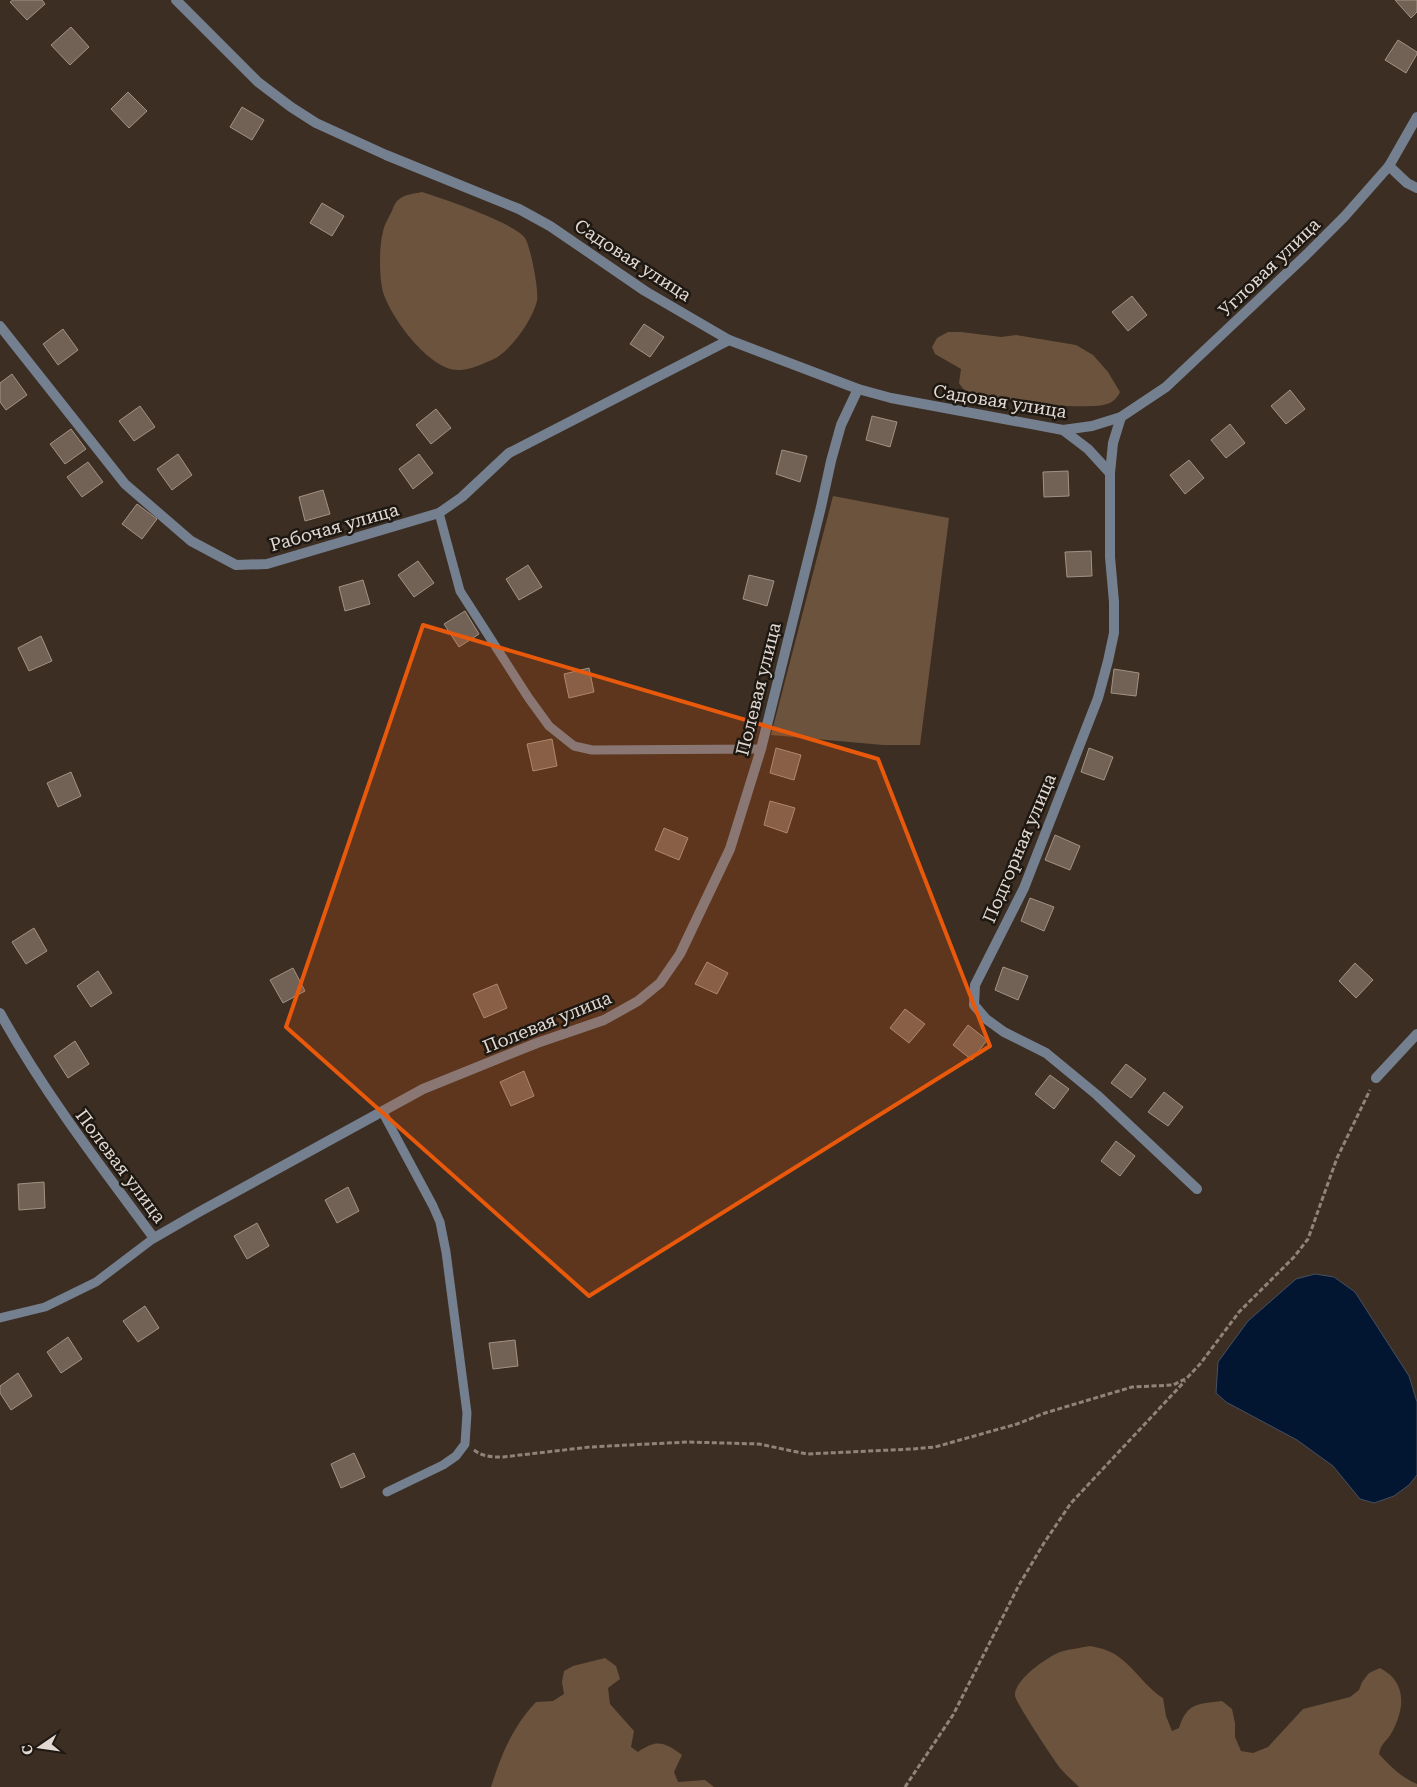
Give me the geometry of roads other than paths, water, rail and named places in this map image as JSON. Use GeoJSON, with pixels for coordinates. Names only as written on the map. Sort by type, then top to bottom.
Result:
{"type":"FeatureCollection","features":[{"type":"Feature","properties":{"kind":"street","name":"Садовая улица"},"geometry":{"type":"LineString","coordinates":[[176,0],[258,82],[316,123],[386,155],[519,209],[550,226],[645,291],[729,340],[858,389],[891,398],[1063,430],[1092,426],[1121,417]]}},
{"type":"Feature","properties":{"kind":"street","name":"Угловая улица"},"geometry":{"type":"LineString","coordinates":[[1121,417],[1147,401],[1173,380],[1306,255],[1389,166],[1417,117]]}},
{"type":"Feature","properties":{"kind":"street"},"geometry":{"type":"LineString","coordinates":[[1389,166],[1407,183],[1417,188]]}},
{"type":"Feature","properties":{"kind":"street","name":"Рабочая улица"},"geometry":{"type":"LineString","coordinates":[[0,326],[93,441],[125,484],[191,541],[236,565],[267,564],[439,513],[462,497],[508,453],[729,340]]}},
{"type":"Feature","properties":{"kind":"street","name":"Полевая улица"},"geometry":{"type":"LineString","coordinates":[[0,1013],[20,1050],[58,1108],[154,1238],[382,1111],[432,1086],[537,1043],[604,1020],[638,1001],[660,983],[680,954],[730,849],[761,749],[841,425],[858,389]]}},
{"type":"Feature","properties":{"kind":"street","name":"Подгорная улица"},"geometry":{"type":"LineString","coordinates":[[1121,417],[1113,443],[1110,473],[1110,557],[1114,602],[1114,633],[1108,661],[1098,698],[1024,888],[974,985],[974,1005],[986,1019],[1004,1032],[1046,1052],[1097,1095],[1197,1189]]}},
{"type":"Feature","properties":{"kind":"street"},"geometry":{"type":"LineString","coordinates":[[1063,430],[1088,449],[1110,473]]}},
{"type":"Feature","properties":{"kind":"street"},"geometry":{"type":"LineString","coordinates":[[1376,1078],[1417,1034]]}},
{"type":"Feature","properties":{"kind":"lane"},"geometry":{"type":"LineString","coordinates":[[439,513],[460,590],[528,697],[549,726],[574,746],[592,750],[761,749]]}},
{"type":"Feature","properties":{"kind":"lane"},"geometry":{"type":"LineString","coordinates":[[382,1111],[440,1222],[446,1252],[467,1413],[465,1444],[456,1456],[443,1466],[387,1492]]}},
{"type":"Feature","properties":{"kind":"lane"},"geometry":{"type":"LineString","coordinates":[[0,1318],[46,1307],[96,1282],[154,1238]]}},
{"type":"Feature","properties":{"kind":"water"},"geometry":{"type":"Polygon","coordinates":[[[1315,1274],[1334,1277],[1355,1292],[1409,1376],[1417,1402],[1417,1475],[1409,1485],[1394,1496],[1374,1503],[1360,1499],[1333,1466],[1297,1440],[1226,1402],[1216,1393],[1218,1362],[1248,1321],[1296,1279],[1315,1274]]]}}]}
